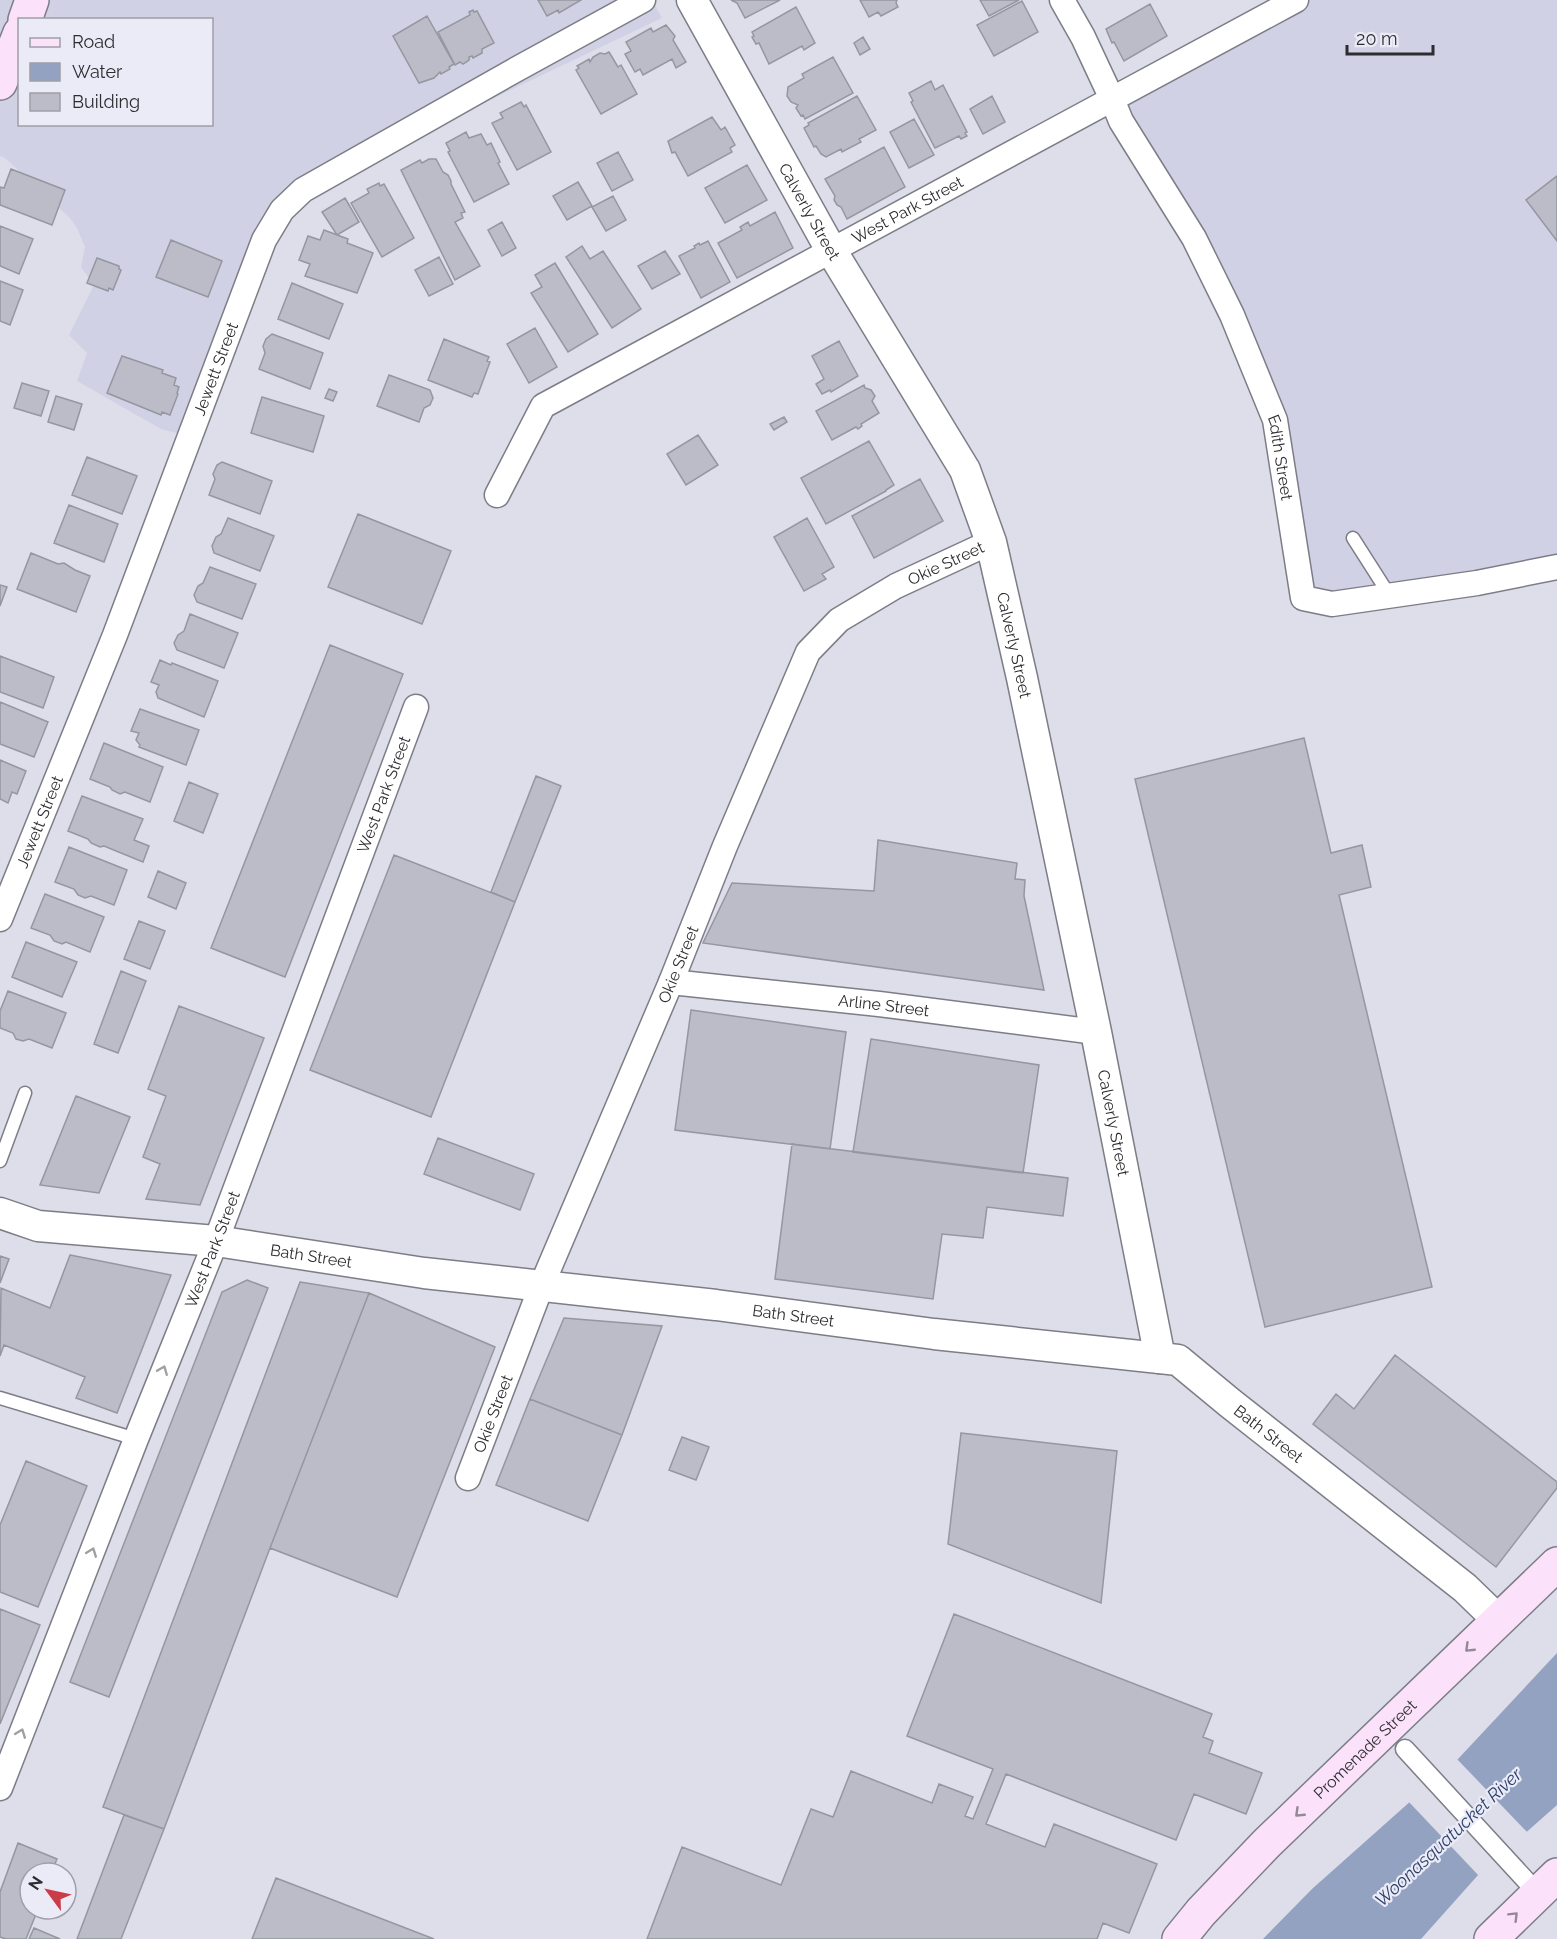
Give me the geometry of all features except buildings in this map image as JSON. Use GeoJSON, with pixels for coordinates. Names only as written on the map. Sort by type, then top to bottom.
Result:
{"type":"FeatureCollection","features":[{"type":"Feature","properties":{"kind":"main road"},"geometry":{"type":"LineString","coordinates":[[26,18],[32,0]]}},
{"type":"Feature","properties":{"kind":"main road"},"geometry":{"type":"LineString","coordinates":[[0,83],[18,38]]}},
{"type":"Feature","properties":{"kind":"main road","name":"Promenade Street"},"geometry":{"type":"LineString","coordinates":[[1179,1939],[1201,1912],[1268,1843],[1557,1564]]}},
{"type":"Feature","properties":{"kind":"main road"},"geometry":{"type":"LineString","coordinates":[[1491,1939],[1544,1881]]}},
{"type":"Feature","properties":{"kind":"street","name":"Jewett Street"},"geometry":{"type":"LineString","coordinates":[[0,919],[115,635],[264,240],[282,210],[303,190],[643,0]]}},
{"type":"Feature","properties":{"kind":"street","name":"Calverly Street"},"geometry":{"type":"LineString","coordinates":[[692,0],[831,250],[965,470],[991,542],[1096,1032],[1160,1358]]}},
{"type":"Feature","properties":{"kind":"street"},"geometry":{"type":"LineString","coordinates":[[1062,0],[1083,37],[1112,99]]}},
{"type":"Feature","properties":{"kind":"street","name":"West Park Street"},"geometry":{"type":"LineString","coordinates":[[497,495],[543,406],[1296,0]]}},
{"type":"Feature","properties":{"kind":"street","name":"Edith Street"},"geometry":{"type":"LineString","coordinates":[[1112,99],[1121,121],[1194,238],[1232,315],[1275,420],[1304,598],[1332,604],[1477,583],[1557,567]]}},
{"type":"Feature","properties":{"kind":"street","name":"Okie Street"},"geometry":{"type":"LineString","coordinates":[[468,1478],[541,1287],[808,652],[839,620],[896,586],[991,542]]}},
{"type":"Feature","properties":{"kind":"street","name":"West Park Street"},"geometry":{"type":"LineString","coordinates":[[0,1788],[136,1439],[216,1242],[416,707]]}},
{"type":"Feature","properties":{"kind":"street","name":"Arline Street"},"geometry":{"type":"LineString","coordinates":[[671,982],[879,1004],[1096,1032]]}},
{"type":"Feature","properties":{"kind":"street","name":"Bath Street"},"geometry":{"type":"LineString","coordinates":[[0,1213],[38,1226],[216,1242],[424,1273],[704,1304],[934,1334],[1178,1360],[1466,1588],[1498,1620]]}},
{"type":"Feature","properties":{"kind":"street"},"geometry":{"type":"LineString","coordinates":[[1405,1749],[1513,1866],[1544,1881]]}},
{"type":"Feature","properties":{"kind":"lane"},"geometry":{"type":"LineString","coordinates":[[1353,538],[1390,596]]}},
{"type":"Feature","properties":{"kind":"lane"},"geometry":{"type":"LineString","coordinates":[[0,1161],[25,1093]]}},
{"type":"Feature","properties":{"kind":"lane"},"geometry":{"type":"LineString","coordinates":[[0,1398],[136,1439]]}},
{"type":"Feature","properties":{"kind":"shaded area"},"geometry":{"type":"Polygon","coordinates":[[[0,0],[652,0],[662,18],[418,134],[287,209],[192,437],[161,429],[77,381],[87,353],[69,335],[94,285],[81,267],[85,247],[77,228],[69,217],[5,158],[0,156],[0,0]]]}},
{"type":"Feature","properties":{"kind":"shaded area"},"geometry":{"type":"Polygon","coordinates":[[[1300,0],[1557,0],[1557,577],[1317,607],[1279,393],[1122,100],[1300,0]]]}},
{"type":"Feature","properties":{"kind":"water","name":"Woonasquatucket River"},"geometry":{"type":"Polygon","coordinates":[[[1557,1653],[1557,1805],[1479,1874],[1421,1939],[1263,1939],[1312,1889],[1458,1759],[1557,1653]]]}},
{"type":"Feature","properties":{"kind":"pier"},"geometry":{"type":"Polygon","coordinates":[[[1455,1757],[1529,1834],[1480,1877],[1408,1801],[1455,1757]]]}}]}
